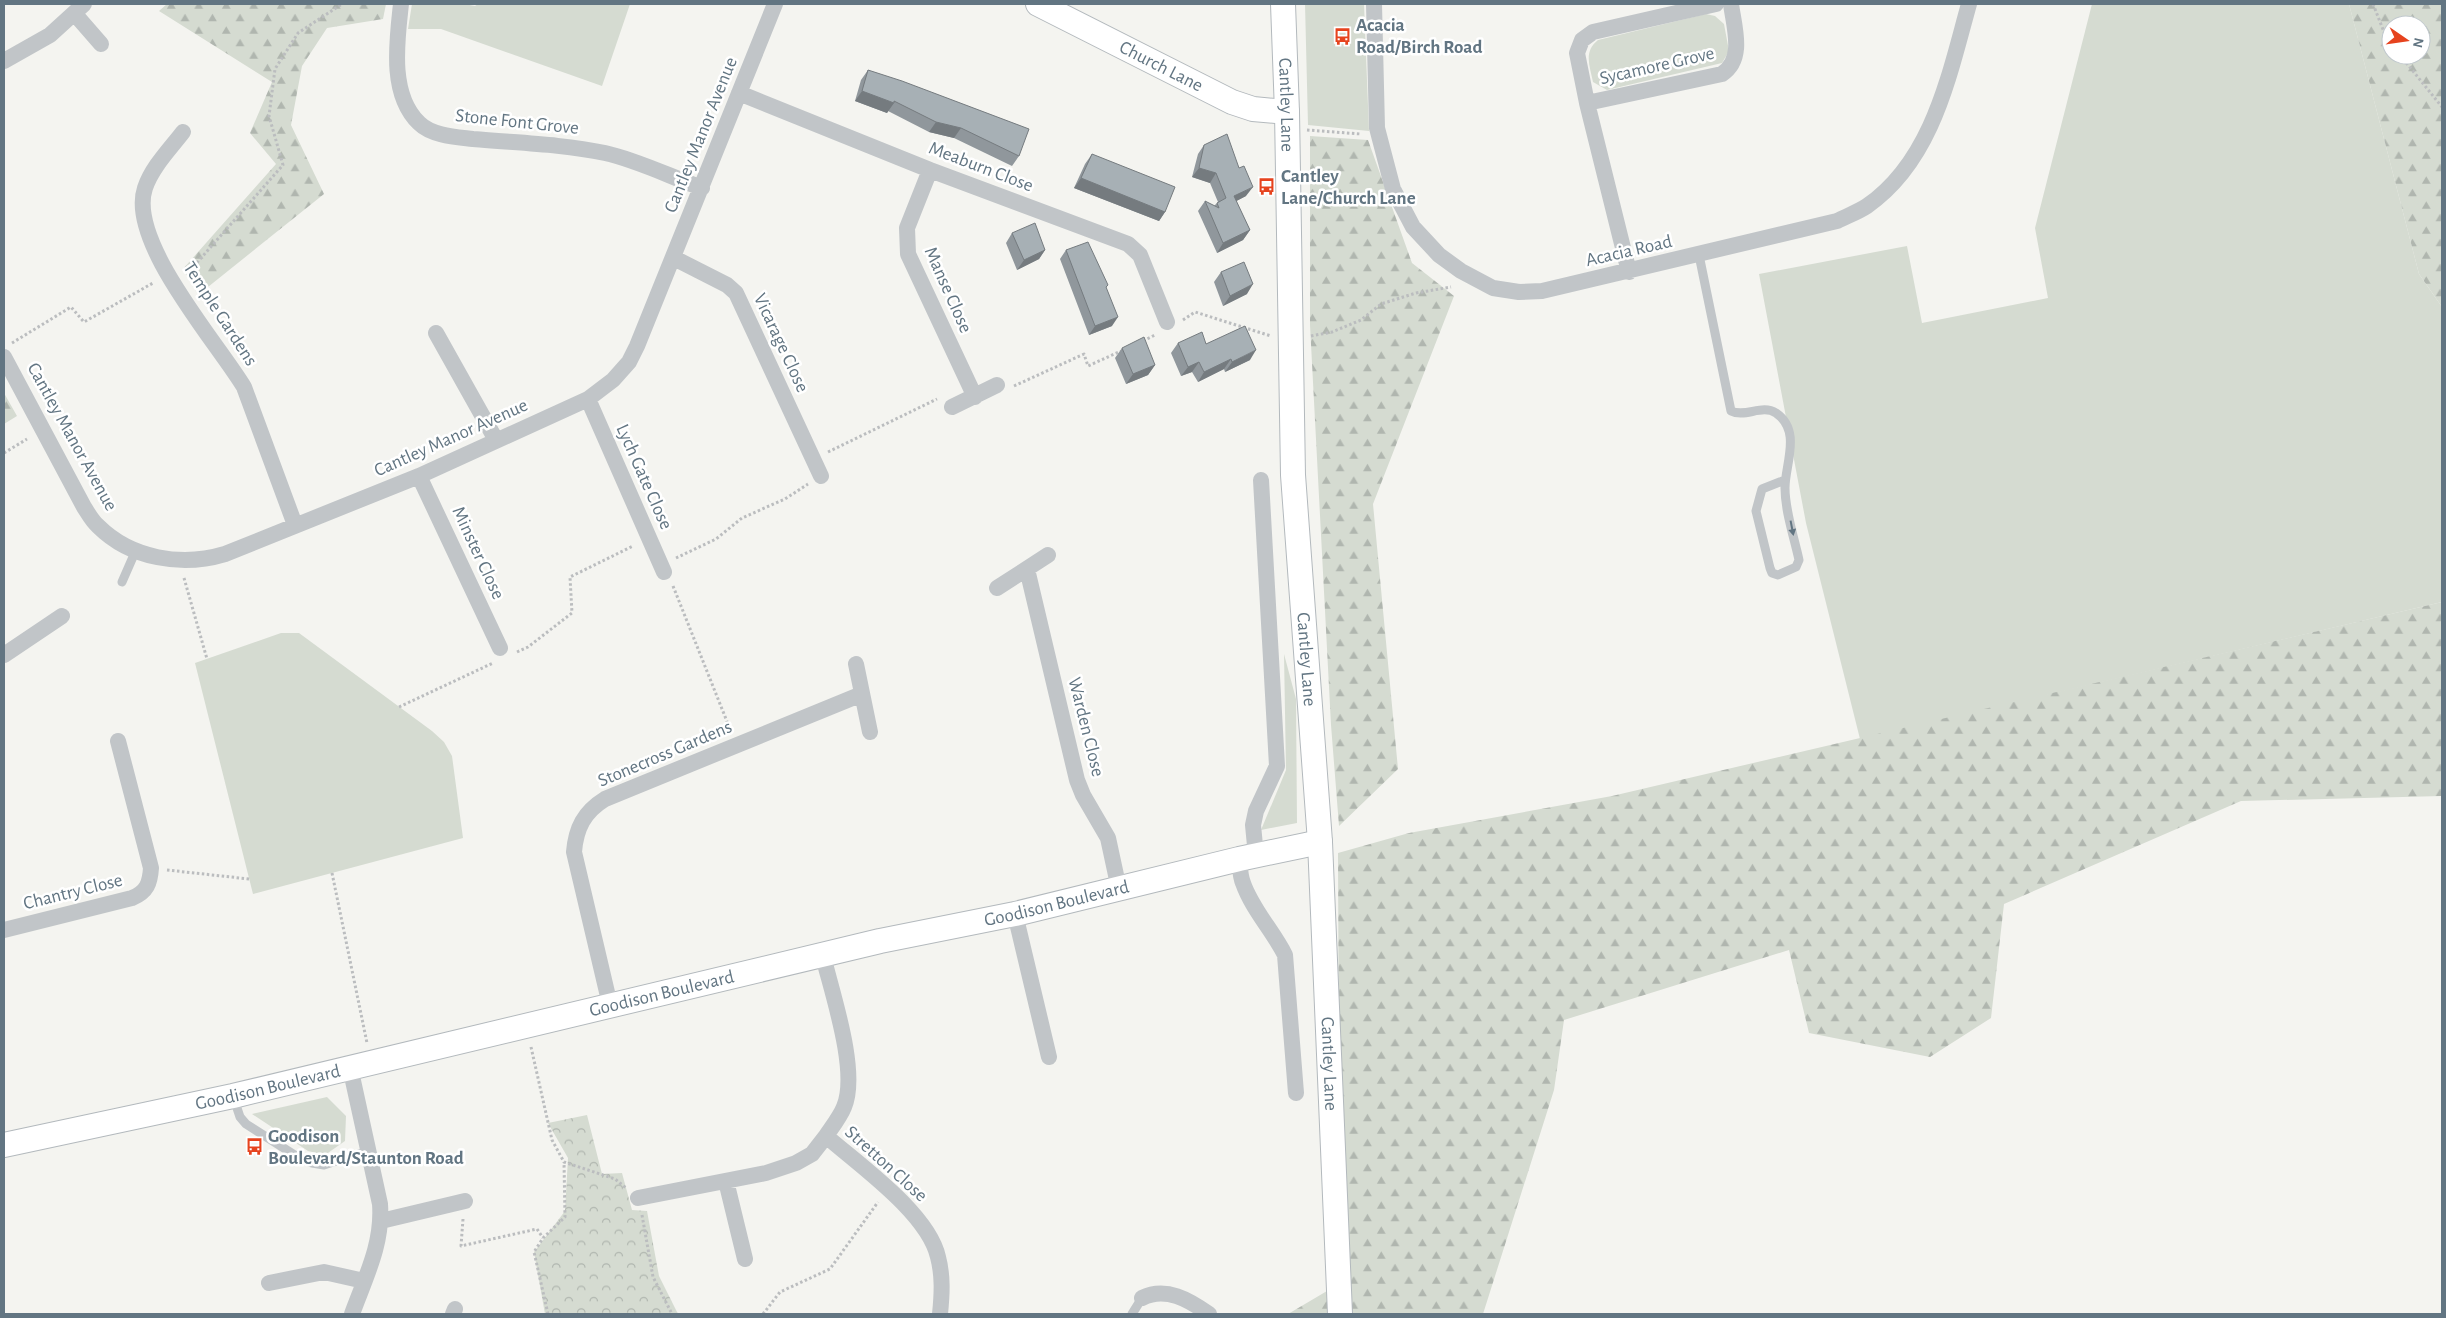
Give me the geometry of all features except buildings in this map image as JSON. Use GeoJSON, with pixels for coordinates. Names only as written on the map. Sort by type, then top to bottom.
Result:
{"type":"FeatureCollection","features":[{"type":"Feature","properties":{"kind":"street","name":"Stone Font Grove"},"geometry":{"type":"LineString","coordinates":[[401,4],[397,66],[401,93],[409,109],[420,124],[453,137],[577,148],[608,154],[702,188]]}},
{"type":"Feature","properties":{"kind":"street","name":"Cantley Manor Avenue"},"geometry":{"type":"LineString","coordinates":[[4,357],[84,507],[97,526],[149,556],[179,561],[204,560],[225,554],[419,476],[588,399],[613,380],[629,362],[674,258],[774,4]]}},
{"type":"Feature","properties":{"kind":"street","name":"Church Lane"},"geometry":{"type":"LineString","coordinates":[[1038,4],[1232,102],[1287,120]]}},
{"type":"Feature","properties":{"kind":"street","name":"Cantley Lane"},"geometry":{"type":"LineString","coordinates":[[1283,4],[1287,120],[1293,475],[1320,842],[1340,1314]]}},
{"type":"Feature","properties":{"kind":"street","name":"Acacia Road"},"geometry":{"type":"LineString","coordinates":[[1374,4],[1379,133],[1393,189],[1413,227],[1439,255],[1493,288],[1519,292],[1542,291],[1628,272],[1837,221],[1867,206],[1890,185],[1917,154],[1934,118],[1969,4]]}},
{"type":"Feature","properties":{"kind":"street","name":"Sycamore Grove"},"geometry":{"type":"LineString","coordinates":[[1628,272],[1587,103],[1577,53],[1582,40],[1592,32],[1716,4]]}},
{"type":"Feature","properties":{"kind":"street","name":"Sycamore Grove"},"geometry":{"type":"LineString","coordinates":[[1587,103],[1722,74],[1729,69],[1735,60],[1736,48],[1731,4]]}},
{"type":"Feature","properties":{"kind":"street"},"geometry":{"type":"LineString","coordinates":[[4,61],[50,35],[79,9],[101,44]]}},
{"type":"Feature","properties":{"kind":"street","name":"Meaburn Close"},"geometry":{"type":"LineString","coordinates":[[739,93],[930,170],[1128,244],[1140,255],[1169,325]]}},
{"type":"Feature","properties":{"kind":"street","name":"Temple Gardens"},"geometry":{"type":"LineString","coordinates":[[183,132],[152,172],[145,188],[142,204],[144,224],[192,315],[232,368],[244,388],[295,525]]}},
{"type":"Feature","properties":{"kind":"street","name":"Manse Close"},"geometry":{"type":"LineString","coordinates":[[930,170],[907,228],[908,254],[975,397]]}},
{"type":"Feature","properties":{"kind":"street","name":"Vicarage Close"},"geometry":{"type":"LineString","coordinates":[[674,258],[727,285],[736,294],[821,476]]}},
{"type":"Feature","properties":{"kind":"street"},"geometry":{"type":"LineString","coordinates":[[436,333],[496,440]]}},
{"type":"Feature","properties":{"kind":"street"},"geometry":{"type":"LineString","coordinates":[[952,407],[997,385]]}},
{"type":"Feature","properties":{"kind":"street","name":"Lych Gate Close"},"geometry":{"type":"LineString","coordinates":[[588,399],[664,572]]}},
{"type":"Feature","properties":{"kind":"street","name":"Minster Close"},"geometry":{"type":"LineString","coordinates":[[419,476],[503,654]]}},
{"type":"Feature","properties":{"kind":"street","name":"Cantley Lane"},"geometry":{"type":"LineString","coordinates":[[1261,480],[1277,766],[1254,818],[1242,882],[1286,956],[1296,1093]]}},
{"type":"Feature","properties":{"kind":"street"},"geometry":{"type":"LineString","coordinates":[[997,588],[1048,555]]}},
{"type":"Feature","properties":{"kind":"street","name":"Warden Close"},"geometry":{"type":"LineString","coordinates":[[1027,569],[1077,780],[1083,795],[1108,838],[1119,889]]}},
{"type":"Feature","properties":{"kind":"street"},"geometry":{"type":"LineString","coordinates":[[4,655],[62,616]]}},
{"type":"Feature","properties":{"kind":"street"},"geometry":{"type":"LineString","coordinates":[[856,664],[870,732]]}},
{"type":"Feature","properties":{"kind":"street","name":"Stonecross Gardens"},"geometry":{"type":"LineString","coordinates":[[610,1005],[574,852],[576,833],[582,819],[594,806],[605,799],[862,694]]}},
{"type":"Feature","properties":{"kind":"street"},"geometry":{"type":"LineString","coordinates":[[118,740],[151,868]]}},
{"type":"Feature","properties":{"kind":"street","name":"Goodison Boulevard"},"geometry":{"type":"LineString","coordinates":[[4,1144],[232,1096],[880,941],[1015,914],[1320,842]]}},
{"type":"Feature","properties":{"kind":"street","name":"Chantry Close"},"geometry":{"type":"LineString","coordinates":[[4,930],[142,894],[150,882],[151,868]]}},
{"type":"Feature","properties":{"kind":"street"},"geometry":{"type":"LineString","coordinates":[[1015,914],[1049,1057]]}},
{"type":"Feature","properties":{"kind":"street","name":"Stretton Close"},"geometry":{"type":"LineString","coordinates":[[823,956],[843,1038],[849,1079],[844,1106],[826,1136],[912,1212],[926,1230],[938,1255],[942,1284],[940,1314]]}},
{"type":"Feature","properties":{"kind":"street"},"geometry":{"type":"LineString","coordinates":[[352,1314],[380,1238],[381,1221],[368,1151],[360,1064]]}},
{"type":"Feature","properties":{"kind":"street"},"geometry":{"type":"LineString","coordinates":[[638,1198],[766,1173],[796,1163],[812,1154],[826,1136]]}},
{"type":"Feature","properties":{"kind":"street"},"geometry":{"type":"LineString","coordinates":[[726,1181],[745,1259]]}},
{"type":"Feature","properties":{"kind":"street"},"geometry":{"type":"LineString","coordinates":[[381,1221],[465,1200]]}},
{"type":"Feature","properties":{"kind":"street"},"geometry":{"type":"LineString","coordinates":[[268,1282],[324,1272],[364,1281]]}},
{"type":"Feature","properties":{"kind":"street"},"geometry":{"type":"LineString","coordinates":[[1142,1298],[1151,1294],[1171,1293],[1209,1314]]}},
{"type":"Feature","properties":{"kind":"lane"},"geometry":{"type":"LineString","coordinates":[[1699,255],[1731,411],[1738,414],[1766,410],[1779,416],[1785,424],[1792,446],[1785,490],[1799,560],[1796,567],[1778,575],[1772,573],[1770,568],[1756,511],[1762,489],[1786,480]]}},
{"type":"Feature","properties":{"kind":"lane"},"geometry":{"type":"LineString","coordinates":[[122,582],[136,550]]}},
{"type":"Feature","properties":{"kind":"lane"},"geometry":{"type":"LineString","coordinates":[[232,1096],[240,1117],[246,1124],[301,1159],[324,1165],[368,1151]]}},
{"type":"Feature","properties":{"kind":"lane"},"geometry":{"type":"LineString","coordinates":[[1132,1314],[1142,1298]]}},
{"type":"Feature","properties":{"kind":"path"},"geometry":{"type":"LineString","coordinates":[[4,348],[71,307],[84,322],[172,280],[283,165],[270,116],[276,69],[298,33],[342,4]]}},
{"type":"Feature","properties":{"kind":"path"},"geometry":{"type":"LineString","coordinates":[[2373,4],[2381,24]]}},
{"type":"Feature","properties":{"kind":"path"},"geometry":{"type":"LineString","coordinates":[[2408,65],[2442,107]]}},
{"type":"Feature","properties":{"kind":"path"},"geometry":{"type":"LineString","coordinates":[[1287,120],[1349,134],[1379,133]]}},
{"type":"Feature","properties":{"kind":"path"},"geometry":{"type":"LineString","coordinates":[[1134,345],[1195,312],[1291,341],[1332,332],[1361,320],[1381,304],[1416,293],[1460,286],[1474,278]]}},
{"type":"Feature","properties":{"kind":"path"},"geometry":{"type":"LineString","coordinates":[[997,385],[1009,388],[1084,354],[1088,366],[1124,349]]}},
{"type":"Feature","properties":{"kind":"path"},"geometry":{"type":"LineString","coordinates":[[813,459],[949,393],[952,407]]}},
{"type":"Feature","properties":{"kind":"path"},"geometry":{"type":"LineString","coordinates":[[4,453],[43,430]]}},
{"type":"Feature","properties":{"kind":"path"},"geometry":{"type":"LineString","coordinates":[[737,745],[671,582],[664,572],[670,561],[716,539],[742,518],[785,499],[821,476]]}},
{"type":"Feature","properties":{"kind":"path"},"geometry":{"type":"LineString","coordinates":[[400,707],[503,654],[528,647],[572,613],[570,578],[649,538]]}},
{"type":"Feature","properties":{"kind":"path"},"geometry":{"type":"LineString","coordinates":[[179,561],[207,659]]}},
{"type":"Feature","properties":{"kind":"path"},"geometry":{"type":"LineString","coordinates":[[151,868],[249,879]]}},
{"type":"Feature","properties":{"kind":"path"},"geometry":{"type":"LineString","coordinates":[[332,873],[360,1064]]}},
{"type":"Feature","properties":{"kind":"path"},"geometry":{"type":"LineString","coordinates":[[526,1025],[552,1140],[564,1162],[565,1218],[543,1238],[534,1252],[548,1314]]}},
{"type":"Feature","properties":{"kind":"path"},"geometry":{"type":"LineString","coordinates":[[564,1162],[614,1179],[638,1198],[653,1277],[672,1314]]}},
{"type":"Feature","properties":{"kind":"path"},"geometry":{"type":"LineString","coordinates":[[763,1314],[780,1292],[830,1269],[887,1189]]}},
{"type":"Feature","properties":{"kind":"path"},"geometry":{"type":"LineString","coordinates":[[465,1200],[461,1246],[537,1229],[543,1238]]}},
{"type":"Feature","properties":{"kind":"green space"},"geometry":{"type":"Polygon","coordinates":[[[167,4],[386,4],[383,19],[327,28],[302,66],[291,125],[324,194],[198,295],[183,269],[276,164],[250,133],[272,82],[159,11],[167,4]]]}},
{"type":"Feature","properties":{"kind":"green space"},"geometry":{"type":"Polygon","coordinates":[[[412,4],[464,4],[475,6],[478,4],[630,4],[602,86],[441,29],[408,29],[412,4]]]}},
{"type":"Feature","properties":{"kind":"green space"},"geometry":{"type":"Polygon","coordinates":[[[1305,4],[1364,4],[1369,131],[1308,125],[1305,4]]]}},
{"type":"Feature","properties":{"kind":"green space"},"geometry":{"type":"Polygon","coordinates":[[[2092,4],[2349,4],[2419,274],[2442,307],[2442,602],[1860,739],[1806,523],[1759,274],[1907,246],[1922,323],[2048,298],[2035,228],[2092,4]]]}},
{"type":"Feature","properties":{"kind":"green space"},"geometry":{"type":"Polygon","coordinates":[[[2349,4],[2442,4],[2442,307],[2419,274],[2349,4]]]}},
{"type":"Feature","properties":{"kind":"green space"},"geometry":{"type":"Polygon","coordinates":[[[1706,14],[1715,16],[1724,24],[1729,51],[1722,63],[1607,90],[1593,82],[1589,65],[1589,54],[1590,49],[1598,40],[1706,14]]]}},
{"type":"Feature","properties":{"kind":"green space"},"geometry":{"type":"Polygon","coordinates":[[[1310,136],[1368,140],[1412,263],[1454,296],[1373,504],[1398,769],[1339,826],[1331,725],[1310,325],[1310,136]]]}},
{"type":"Feature","properties":{"kind":"green space"},"geometry":{"type":"Polygon","coordinates":[[[4,393],[17,416],[4,424],[4,393]]]}},
{"type":"Feature","properties":{"kind":"green space"},"geometry":{"type":"Polygon","coordinates":[[[2442,602],[2442,796],[2241,801],[2004,904],[1991,1018],[1930,1057],[1809,1033],[1789,950],[1564,1020],[1554,1090],[1483,1314],[1340,1314],[1338,853],[1409,833],[1612,796],[2442,602]]]}},
{"type":"Feature","properties":{"kind":"green space"},"geometry":{"type":"Polygon","coordinates":[[[281,633],[299,633],[432,731],[444,742],[452,756],[463,838],[253,894],[195,663],[281,633]]]}},
{"type":"Feature","properties":{"kind":"green space"},"geometry":{"type":"Polygon","coordinates":[[[1284,654],[1296,699],[1297,823],[1261,830],[1286,770],[1284,654]]]}},
{"type":"Feature","properties":{"kind":"green space"},"geometry":{"type":"Polygon","coordinates":[[[327,1097],[346,1116],[345,1141],[325,1155],[308,1151],[252,1114],[327,1097]]]}},
{"type":"Feature","properties":{"kind":"green space"},"geometry":{"type":"Polygon","coordinates":[[[587,1115],[602,1174],[622,1173],[632,1210],[647,1211],[659,1276],[678,1314],[545,1314],[534,1252],[565,1211],[568,1158],[548,1123],[587,1115]]]}},
{"type":"Feature","properties":{"kind":"green space"},"geometry":{"type":"Polygon","coordinates":[[[1327,1291],[1327,1314],[1288,1314],[1327,1291]]]}},
{"type":"Feature","properties":{"kind":"place","name":"Acacia Road/Birch Road"},"geometry":{"type":"Point","coordinates":[1342,36]}},
{"type":"Feature","properties":{"kind":"place","name":"Cantley Lane/Church Lane"},"geometry":{"type":"Point","coordinates":[1267,187]}},
{"type":"Feature","properties":{"kind":"place","name":"Goodison Boulevard/Staunton Road"},"geometry":{"type":"Point","coordinates":[254,1147]}}]}
